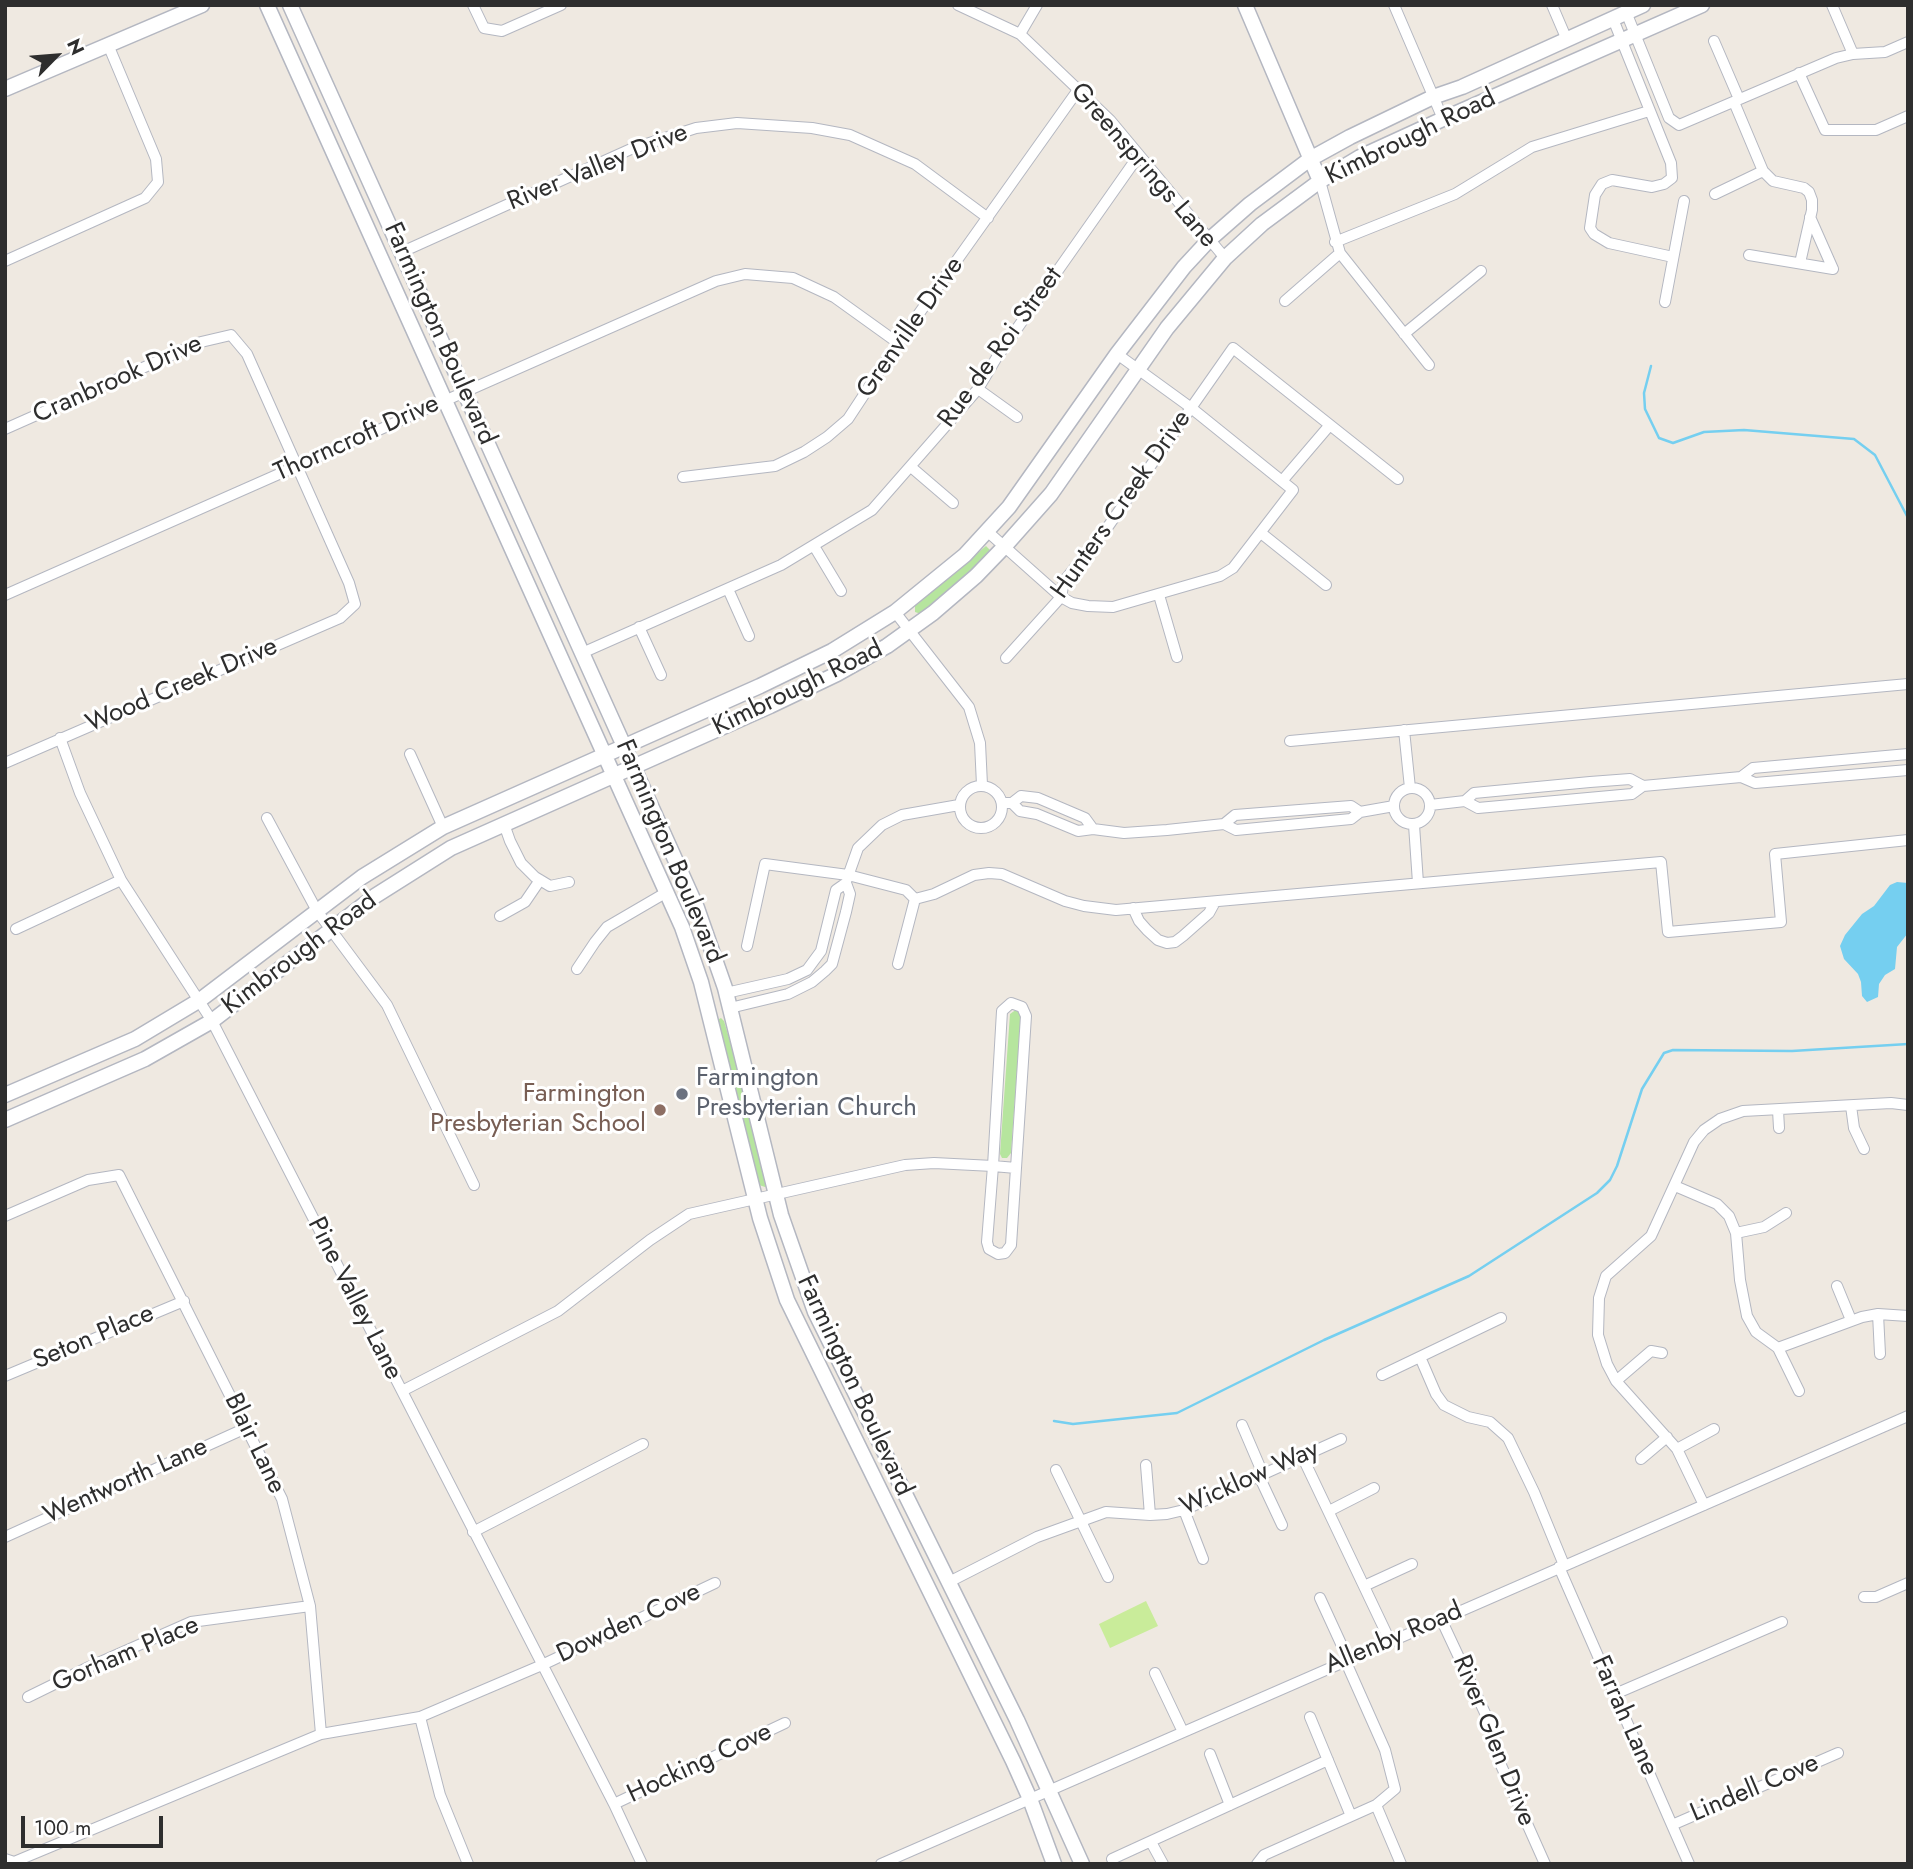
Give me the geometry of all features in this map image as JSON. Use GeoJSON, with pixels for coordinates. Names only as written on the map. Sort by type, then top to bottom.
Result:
{"type":"FeatureCollection","features":[{"type":"Feature","properties":{"kind":"street"},"geometry":{"type":"LineString","coordinates":[[5,89],[109,47],[202,5]]}},
{"type":"Feature","properties":{"kind":"street","name":"Farmington Boulevard"},"geometry":{"type":"LineString","coordinates":[[267,5],[667,892],[691,953],[721,1006],[752,1097],[788,1237],[815,1312],[940,1586],[987,1708],[1038,1796],[1082,1864]]}},
{"type":"Feature","properties":{"kind":"street","name":"Farmington Boulevard"},"geometry":{"type":"LineString","coordinates":[[290,5],[698,908],[721,1006],[755,1198],[787,1300],[885,1503],[940,1586],[1017,1720],[1054,1864]]}},
{"type":"Feature","properties":{"kind":"street"},"geometry":{"type":"LineString","coordinates":[[473,5],[484,28],[502,31],[561,5]]}},
{"type":"Feature","properties":{"kind":"street","name":"Greensprings Lane"},"geometry":{"type":"LineString","coordinates":[[958,5],[1020,34],[1111,120],[1225,258]]}},
{"type":"Feature","properties":{"kind":"street"},"geometry":{"type":"LineString","coordinates":[[1020,34],[1037,5]]}},
{"type":"Feature","properties":{"kind":"street"},"geometry":{"type":"LineString","coordinates":[[1245,5],[1320,181],[1340,253],[1429,365]]}},
{"type":"Feature","properties":{"kind":"street"},"geometry":{"type":"LineString","coordinates":[[1394,5],[1443,119]]}},
{"type":"Feature","properties":{"kind":"street"},"geometry":{"type":"LineString","coordinates":[[1552,5],[1567,40]]}},
{"type":"Feature","properties":{"kind":"street","name":"Kimbrough Road"},"geometry":{"type":"LineString","coordinates":[[5,1095],[135,1039],[200,1000],[362,877],[443,827],[832,651],[895,612],[965,555],[1009,508],[1117,354],[1184,267],[1209,240],[1250,204],[1310,159],[1433,97],[1462,87],[1643,5]]}},
{"type":"Feature","properties":{"kind":"street","name":"Kimbrough Road"},"geometry":{"type":"LineString","coordinates":[[5,1120],[145,1059],[212,1021],[375,896],[451,848],[838,674],[909,631],[976,576],[1051,494],[1167,328],[1225,258],[1262,224],[1320,181],[1360,158],[1702,5]]}},
{"type":"Feature","properties":{"kind":"street"},"geometry":{"type":"LineString","coordinates":[[1832,5],[1853,54]]}},
{"type":"Feature","properties":{"kind":"street"},"geometry":{"type":"LineString","coordinates":[[1620,16],[1636,35],[1663,104],[1674,123],[1679,125],[1836,58],[1885,52],[1908,42]]}},
{"type":"Feature","properties":{"kind":"street"},"geometry":{"type":"LineString","coordinates":[[1620,16],[1621,41],[1671,163],[1672,178],[1664,184],[1652,187],[1612,180],[1602,184],[1595,195],[1590,228],[1594,234],[1609,243],[1672,257]]}},
{"type":"Feature","properties":{"kind":"street"},"geometry":{"type":"LineString","coordinates":[[1714,41],[1763,171],[1773,181],[1804,188],[1809,192],[1812,200],[1810,217],[1800,263]]}},
{"type":"Feature","properties":{"kind":"street"},"geometry":{"type":"LineString","coordinates":[[5,261],[145,198],[158,183],[156,159],[109,47]]}},
{"type":"Feature","properties":{"kind":"street"},"geometry":{"type":"LineString","coordinates":[[1799,74],[1825,131],[1876,130],[1908,116]]}},
{"type":"Feature","properties":{"kind":"street","name":"Grenville Drive"},"geometry":{"type":"LineString","coordinates":[[683,477],[775,467],[827,437],[848,419],[898,343],[1078,90]]}},
{"type":"Feature","properties":{"kind":"street"},"geometry":{"type":"LineString","coordinates":[[1335,242],[1455,194],[1532,147],[1649,111]]}},
{"type":"Feature","properties":{"kind":"street","name":"River Valley Drive"},"geometry":{"type":"LineString","coordinates":[[402,252],[631,149],[696,128],[737,123],[812,128],[850,135],[915,164],[989,218]]}},
{"type":"Feature","properties":{"kind":"street","name":"Rue de Roi Street"},"geometry":{"type":"LineString","coordinates":[[582,653],[780,565],[872,510],[978,389],[997,357],[1139,155]]}},
{"type":"Feature","properties":{"kind":"street"},"geometry":{"type":"LineString","coordinates":[[1715,194],[1763,171]]}},
{"type":"Feature","properties":{"kind":"street"},"geometry":{"type":"LineString","coordinates":[[1665,302],[1684,201]]}},
{"type":"Feature","properties":{"kind":"street"},"geometry":{"type":"LineString","coordinates":[[1749,255],[1833,269],[1810,217]]}},
{"type":"Feature","properties":{"kind":"street"},"geometry":{"type":"LineString","coordinates":[[383,261],[402,252]]}},
{"type":"Feature","properties":{"kind":"street"},"geometry":{"type":"LineString","coordinates":[[1285,301],[1340,253]]}},
{"type":"Feature","properties":{"kind":"street"},"geometry":{"type":"LineString","coordinates":[[1404,334],[1481,271]]}},
{"type":"Feature","properties":{"kind":"street","name":"Thorncroft Drive"},"geometry":{"type":"LineString","coordinates":[[5,594],[716,281],[745,274],[793,278],[834,297],[898,343]]}},
{"type":"Feature","properties":{"kind":"street","name":"Cranbrook Drive"},"geometry":{"type":"LineString","coordinates":[[5,429],[201,342],[231,335],[247,354],[297,466]]}},
{"type":"Feature","properties":{"kind":"street","name":"Hunters Creek Drive"},"geometry":{"type":"LineString","coordinates":[[1006,658],[1061,597],[1064,581],[1107,528],[1233,348],[1329,426]]}},
{"type":"Feature","properties":{"kind":"street"},"geometry":{"type":"LineString","coordinates":[[988,532],[1061,597],[1072,603],[1113,607],[1220,576],[1233,568],[1293,490],[1190,407],[1117,354]]}},
{"type":"Feature","properties":{"kind":"street"},"geometry":{"type":"LineString","coordinates":[[978,389],[1017,416]]}},
{"type":"Feature","properties":{"kind":"street"},"geometry":{"type":"LineString","coordinates":[[1283,481],[1329,426],[1398,479]]}},
{"type":"Feature","properties":{"kind":"street","name":"Wood Creek Drive"},"geometry":{"type":"LineString","coordinates":[[5,763],[340,618],[355,604],[349,583],[297,466]]}},
{"type":"Feature","properties":{"kind":"street"},"geometry":{"type":"LineString","coordinates":[[911,467],[953,503]]}},
{"type":"Feature","properties":{"kind":"street"},"geometry":{"type":"LineString","coordinates":[[1261,533],[1326,585]]}},
{"type":"Feature","properties":{"kind":"street"},"geometry":{"type":"LineString","coordinates":[[814,546],[841,591]]}},
{"type":"Feature","properties":{"kind":"street"},"geometry":{"type":"LineString","coordinates":[[728,589],[750,636]]}},
{"type":"Feature","properties":{"kind":"street"},"geometry":{"type":"LineString","coordinates":[[1159,595],[1177,657]]}},
{"type":"Feature","properties":{"kind":"street"},"geometry":{"type":"LineString","coordinates":[[895,612],[965,701],[974,717],[982,759],[982,785]]}},
{"type":"Feature","properties":{"kind":"street"},"geometry":{"type":"LineString","coordinates":[[639,626],[661,675]]}},
{"type":"Feature","properties":{"kind":"street"},"geometry":{"type":"LineString","coordinates":[[1290,741],[1908,684]]}},
{"type":"Feature","properties":{"kind":"street"},"geometry":{"type":"LineString","coordinates":[[1404,730],[1410,788]]}},
{"type":"Feature","properties":{"kind":"street","name":"Pine Valley Lane"},"geometry":{"type":"LineString","coordinates":[[60,738],[80,793],[121,880],[212,1021],[614,1804],[642,1864]]}},
{"type":"Feature","properties":{"kind":"street"},"geometry":{"type":"LineString","coordinates":[[410,754],[443,827]]}},
{"type":"Feature","properties":{"kind":"street"},"geometry":{"type":"LineString","coordinates":[[1741,777],[1752,768],[1908,754]]}},
{"type":"Feature","properties":{"kind":"street"},"geometry":{"type":"LineString","coordinates":[[1430,805],[1465,801],[1478,808],[1632,794],[1643,786],[1741,777],[1755,783],[1908,770]]}},
{"type":"Feature","properties":{"kind":"street"},"geometry":{"type":"LineString","coordinates":[[1465,801],[1474,793],[1577,783],[1630,779],[1643,786]]}},
{"type":"Feature","properties":{"kind":"street"},"geometry":{"type":"LineString","coordinates":[[1093,829],[1085,818],[1044,800],[1021,796],[1007,803],[994,824],[981,828],[967,824],[960,812],[960,805],[965,792],[982,785],[996,792],[1007,803],[1020,811],[1039,814],[1078,831],[1093,829],[1143,832],[1224,824],[1236,830],[1351,819],[1360,812],[1394,806]]}},
{"type":"Feature","properties":{"kind":"street"},"geometry":{"type":"LineString","coordinates":[[1410,788],[1424,793],[1430,805],[1425,820],[1413,825],[1398,818],[1394,806],[1398,795],[1410,788]]}},
{"type":"Feature","properties":{"kind":"street"},"geometry":{"type":"LineString","coordinates":[[1039,814],[1044,800]]}},
{"type":"Feature","properties":{"kind":"street"},"geometry":{"type":"LineString","coordinates":[[721,1006],[807,970],[821,951],[836,890],[847,879],[858,848],[882,825],[902,815],[960,805]]}},
{"type":"Feature","properties":{"kind":"street"},"geometry":{"type":"LineString","coordinates":[[1224,824],[1235,815],[1351,806],[1360,812]]}},
{"type":"Feature","properties":{"kind":"street"},"geometry":{"type":"LineString","coordinates":[[267,818],[317,911],[387,1005],[474,1185]]}},
{"type":"Feature","properties":{"kind":"street"},"geometry":{"type":"LineString","coordinates":[[504,824],[522,863],[540,880],[550,886],[569,882]]}},
{"type":"Feature","properties":{"kind":"street"},"geometry":{"type":"LineString","coordinates":[[1413,825],[1418,883]]}},
{"type":"Feature","properties":{"kind":"street"},"geometry":{"type":"LineString","coordinates":[[915,899],[934,894],[974,875],[989,873],[1002,874],[1065,901],[1116,910],[1661,862],[1668,932],[1781,922],[1775,854],[1908,840]]}},
{"type":"Feature","properties":{"kind":"street"},"geometry":{"type":"LineString","coordinates":[[747,946],[765,864],[906,890],[915,899]]}},
{"type":"Feature","properties":{"kind":"street"},"geometry":{"type":"LineString","coordinates":[[721,1006],[788,994],[813,982],[832,964],[850,894],[847,879]]}},
{"type":"Feature","properties":{"kind":"street"},"geometry":{"type":"LineString","coordinates":[[16,929],[121,880]]}},
{"type":"Feature","properties":{"kind":"street"},"geometry":{"type":"LineString","coordinates":[[500,916],[525,902],[540,880]]}},
{"type":"Feature","properties":{"kind":"street"},"geometry":{"type":"LineString","coordinates":[[577,968],[607,927],[667,892]]}},
{"type":"Feature","properties":{"kind":"street"},"geometry":{"type":"LineString","coordinates":[[898,964],[915,899]]}},
{"type":"Feature","properties":{"kind":"street"},"geometry":{"type":"LineString","coordinates":[[1133,908],[1147,930],[1157,940],[1167,943],[1175,942],[1183,936],[1209,913],[1215,902]]}},
{"type":"Feature","properties":{"kind":"street"},"geometry":{"type":"LineString","coordinates":[[1015,1004],[1022,1007],[1026,1016],[1011,1245],[1005,1253],[998,1254],[989,1249],[987,1242],[993,1166],[1002,1011],[1008,1005],[1015,1004]]}},
{"type":"Feature","properties":{"kind":"street"},"geometry":{"type":"LineString","coordinates":[[1704,1504],[1677,1449],[1616,1381],[1607,1364],[1598,1335],[1601,1287],[1611,1271],[1651,1236],[1694,1142],[1710,1126],[1735,1113],[1891,1103],[1908,1105]]}},
{"type":"Feature","properties":{"kind":"street"},"geometry":{"type":"LineString","coordinates":[[1852,1106],[1854,1128],[1864,1149]]}},
{"type":"Feature","properties":{"kind":"street"},"geometry":{"type":"LineString","coordinates":[[1778,1110],[1779,1128]]}},
{"type":"Feature","properties":{"kind":"street"},"geometry":{"type":"LineString","coordinates":[[402,1391],[558,1311],[650,1240],[689,1214],[905,1165],[934,1163],[1016,1168]]}},
{"type":"Feature","properties":{"kind":"street","name":"Blair Lane"},"geometry":{"type":"LineString","coordinates":[[5,1216],[88,1180],[119,1175],[282,1499],[310,1606],[321,1734]]}},
{"type":"Feature","properties":{"kind":"street"},"geometry":{"type":"LineString","coordinates":[[1675,1186],[1717,1204],[1729,1216],[1736,1233],[1746,1316],[1756,1332],[1778,1348],[1799,1391]]}},
{"type":"Feature","properties":{"kind":"street"},"geometry":{"type":"LineString","coordinates":[[1736,1233],[1764,1227],[1786,1213]]}},
{"type":"Feature","properties":{"kind":"street"},"geometry":{"type":"LineString","coordinates":[[1837,1286],[1850,1320]]}},
{"type":"Feature","properties":{"kind":"street","name":"Seton Place"},"geometry":{"type":"LineString","coordinates":[[5,1376],[184,1301]]}},
{"type":"Feature","properties":{"kind":"street"},"geometry":{"type":"LineString","coordinates":[[1778,1348],[1850,1320],[1878,1314],[1908,1317]]}},
{"type":"Feature","properties":{"kind":"street"},"geometry":{"type":"LineString","coordinates":[[1878,1314],[1880,1354]]}},
{"type":"Feature","properties":{"kind":"street"},"geometry":{"type":"LineString","coordinates":[[1382,1375],[1501,1318]]}},
{"type":"Feature","properties":{"kind":"street"},"geometry":{"type":"LineString","coordinates":[[1616,1381],[1651,1351],[1662,1353]]}},
{"type":"Feature","properties":{"kind":"street","name":"Farrah Lane"},"geometry":{"type":"LineString","coordinates":[[1420,1357],[1436,1394],[1444,1405],[1468,1417],[1490,1422],[1508,1438],[1534,1492],[1615,1694],[1689,1864]]}},
{"type":"Feature","properties":{"kind":"street","name":"Allenby Road"},"geometry":{"type":"LineString","coordinates":[[881,1864],[1908,1416]]}},
{"type":"Feature","properties":{"kind":"street"},"geometry":{"type":"LineString","coordinates":[[1241,1425],[1282,1525]]}},
{"type":"Feature","properties":{"kind":"street","name":"Wentworth Lane"},"geometry":{"type":"LineString","coordinates":[[5,1537],[246,1428]]}},
{"type":"Feature","properties":{"kind":"street"},"geometry":{"type":"LineString","coordinates":[[1677,1449],[1714,1429]]}},
{"type":"Feature","properties":{"kind":"street"},"geometry":{"type":"LineString","coordinates":[[1641,1459],[1667,1437]]}},
{"type":"Feature","properties":{"kind":"street","name":"Wicklow Way"},"geometry":{"type":"LineString","coordinates":[[940,1586],[1037,1538],[1106,1512],[1150,1515],[1184,1510],[1341,1439]]}},
{"type":"Feature","properties":{"kind":"street"},"geometry":{"type":"LineString","coordinates":[[473,1532],[643,1444]]}},
{"type":"Feature","properties":{"kind":"street"},"geometry":{"type":"LineString","coordinates":[[1302,1456],[1390,1641]]}},
{"type":"Feature","properties":{"kind":"street"},"geometry":{"type":"LineString","coordinates":[[1146,1465],[1150,1515]]}},
{"type":"Feature","properties":{"kind":"street"},"geometry":{"type":"LineString","coordinates":[[1056,1470],[1108,1577]]}},
{"type":"Feature","properties":{"kind":"street"},"geometry":{"type":"LineString","coordinates":[[1329,1511],[1374,1488]]}},
{"type":"Feature","properties":{"kind":"street"},"geometry":{"type":"LineString","coordinates":[[1184,1510],[1203,1559]]}},
{"type":"Feature","properties":{"kind":"street"},"geometry":{"type":"LineString","coordinates":[[1364,1586],[1412,1564]]}},
{"type":"Feature","properties":{"kind":"street","name":"Dowden Cove"},"geometry":{"type":"LineString","coordinates":[[5,1859],[14,1862],[321,1734],[420,1717],[542,1665],[715,1583]]}},
{"type":"Feature","properties":{"kind":"street"},"geometry":{"type":"LineString","coordinates":[[1864,1597],[1876,1597],[1907,1585]]}},
{"type":"Feature","properties":{"kind":"street"},"geometry":{"type":"LineString","coordinates":[[1257,1864],[1264,1855],[1376,1805],[1395,1789],[1385,1750],[1320,1598]]}},
{"type":"Feature","properties":{"kind":"street","name":"Gorham Place"},"geometry":{"type":"LineString","coordinates":[[28,1697],[191,1622],[310,1606]]}},
{"type":"Feature","properties":{"kind":"street","name":"River Glen Drive"},"geometry":{"type":"LineString","coordinates":[[1441,1619],[1492,1728],[1500,1763],[1545,1864]]}},
{"type":"Feature","properties":{"kind":"street"},"geometry":{"type":"LineString","coordinates":[[1615,1694],[1782,1622]]}},
{"type":"Feature","properties":{"kind":"street"},"geometry":{"type":"LineString","coordinates":[[1155,1673],[1183,1732]]}},
{"type":"Feature","properties":{"kind":"street"},"geometry":{"type":"LineString","coordinates":[[420,1717],[440,1795],[468,1864]]}},
{"type":"Feature","properties":{"kind":"street"},"geometry":{"type":"LineString","coordinates":[[1310,1717],[1351,1816]]}},
{"type":"Feature","properties":{"kind":"street","name":"Hocking Cove"},"geometry":{"type":"LineString","coordinates":[[614,1804],[785,1723]]}},
{"type":"Feature","properties":{"kind":"street","name":"Lindell Cove"},"geometry":{"type":"LineString","coordinates":[[1672,1825],[1838,1753]]}},
{"type":"Feature","properties":{"kind":"street"},"geometry":{"type":"LineString","coordinates":[[1210,1754],[1230,1805]]}},
{"type":"Feature","properties":{"kind":"street"},"geometry":{"type":"LineString","coordinates":[[1112,1859],[1328,1760]]}},
{"type":"Feature","properties":{"kind":"street"},"geometry":{"type":"LineString","coordinates":[[1038,1796],[1072,1864]]}},
{"type":"Feature","properties":{"kind":"street"},"geometry":{"type":"LineString","coordinates":[[1376,1805],[1401,1864]]}},
{"type":"Feature","properties":{"kind":"street"},"geometry":{"type":"LineString","coordinates":[[1151,1842],[1163,1864]]}},
{"type":"Feature","properties":{"kind":"green space"},"geometry":{"type":"Polygon","coordinates":[[[986,546],[991,551],[969,574],[921,614],[915,612],[915,606],[986,546]]]}},
{"type":"Feature","properties":{"kind":"green space"},"geometry":{"type":"Polygon","coordinates":[[[1017,1009],[1021,1015],[1011,1153],[1007,1158],[1002,1158],[1000,1154],[1010,1014],[1017,1009]]]}},
{"type":"Feature","properties":{"kind":"green space"},"geometry":{"type":"Polygon","coordinates":[[[721,1018],[748,1101],[768,1185],[765,1187],[759,1185],[717,1020],[721,1018]]]}},
{"type":"Feature","properties":{"kind":"green space"},"geometry":{"type":"Polygon","coordinates":[[[1146,1601],[1158,1626],[1110,1648],[1099,1624],[1146,1601]]]}},
{"type":"Feature","properties":{"kind":"water"},"geometry":{"type":"Polygon","coordinates":[[[1897,882],[1908,883],[1908,933],[1897,947],[1895,969],[1885,975],[1879,984],[1878,997],[1867,1002],[1862,996],[1858,974],[1844,959],[1840,946],[1845,935],[1862,914],[1874,906],[1890,885],[1897,882]]]}},
{"type":"Feature","properties":{"kind":"waterway"},"geometry":{"type":"LineString","coordinates":[[1651,366],[1644,393],[1645,409],[1659,438],[1673,443],[1704,432],[1744,430],[1854,439],[1875,455],[1908,518]]}},
{"type":"Feature","properties":{"kind":"waterway"},"geometry":{"type":"LineString","coordinates":[[1054,1421],[1073,1424],[1177,1413],[1324,1340],[1469,1276],[1597,1193],[1610,1180],[1642,1089],[1664,1053],[1673,1050],[1792,1051],[1908,1044]]}},
{"type":"Feature","properties":{"kind":"place","name":"Farmington Presbyterian Church"},"geometry":{"type":"Point","coordinates":[682,1094]}},
{"type":"Feature","properties":{"kind":"place","name":"Farmington Presbyterian School"},"geometry":{"type":"Point","coordinates":[660,1110]}}]}
